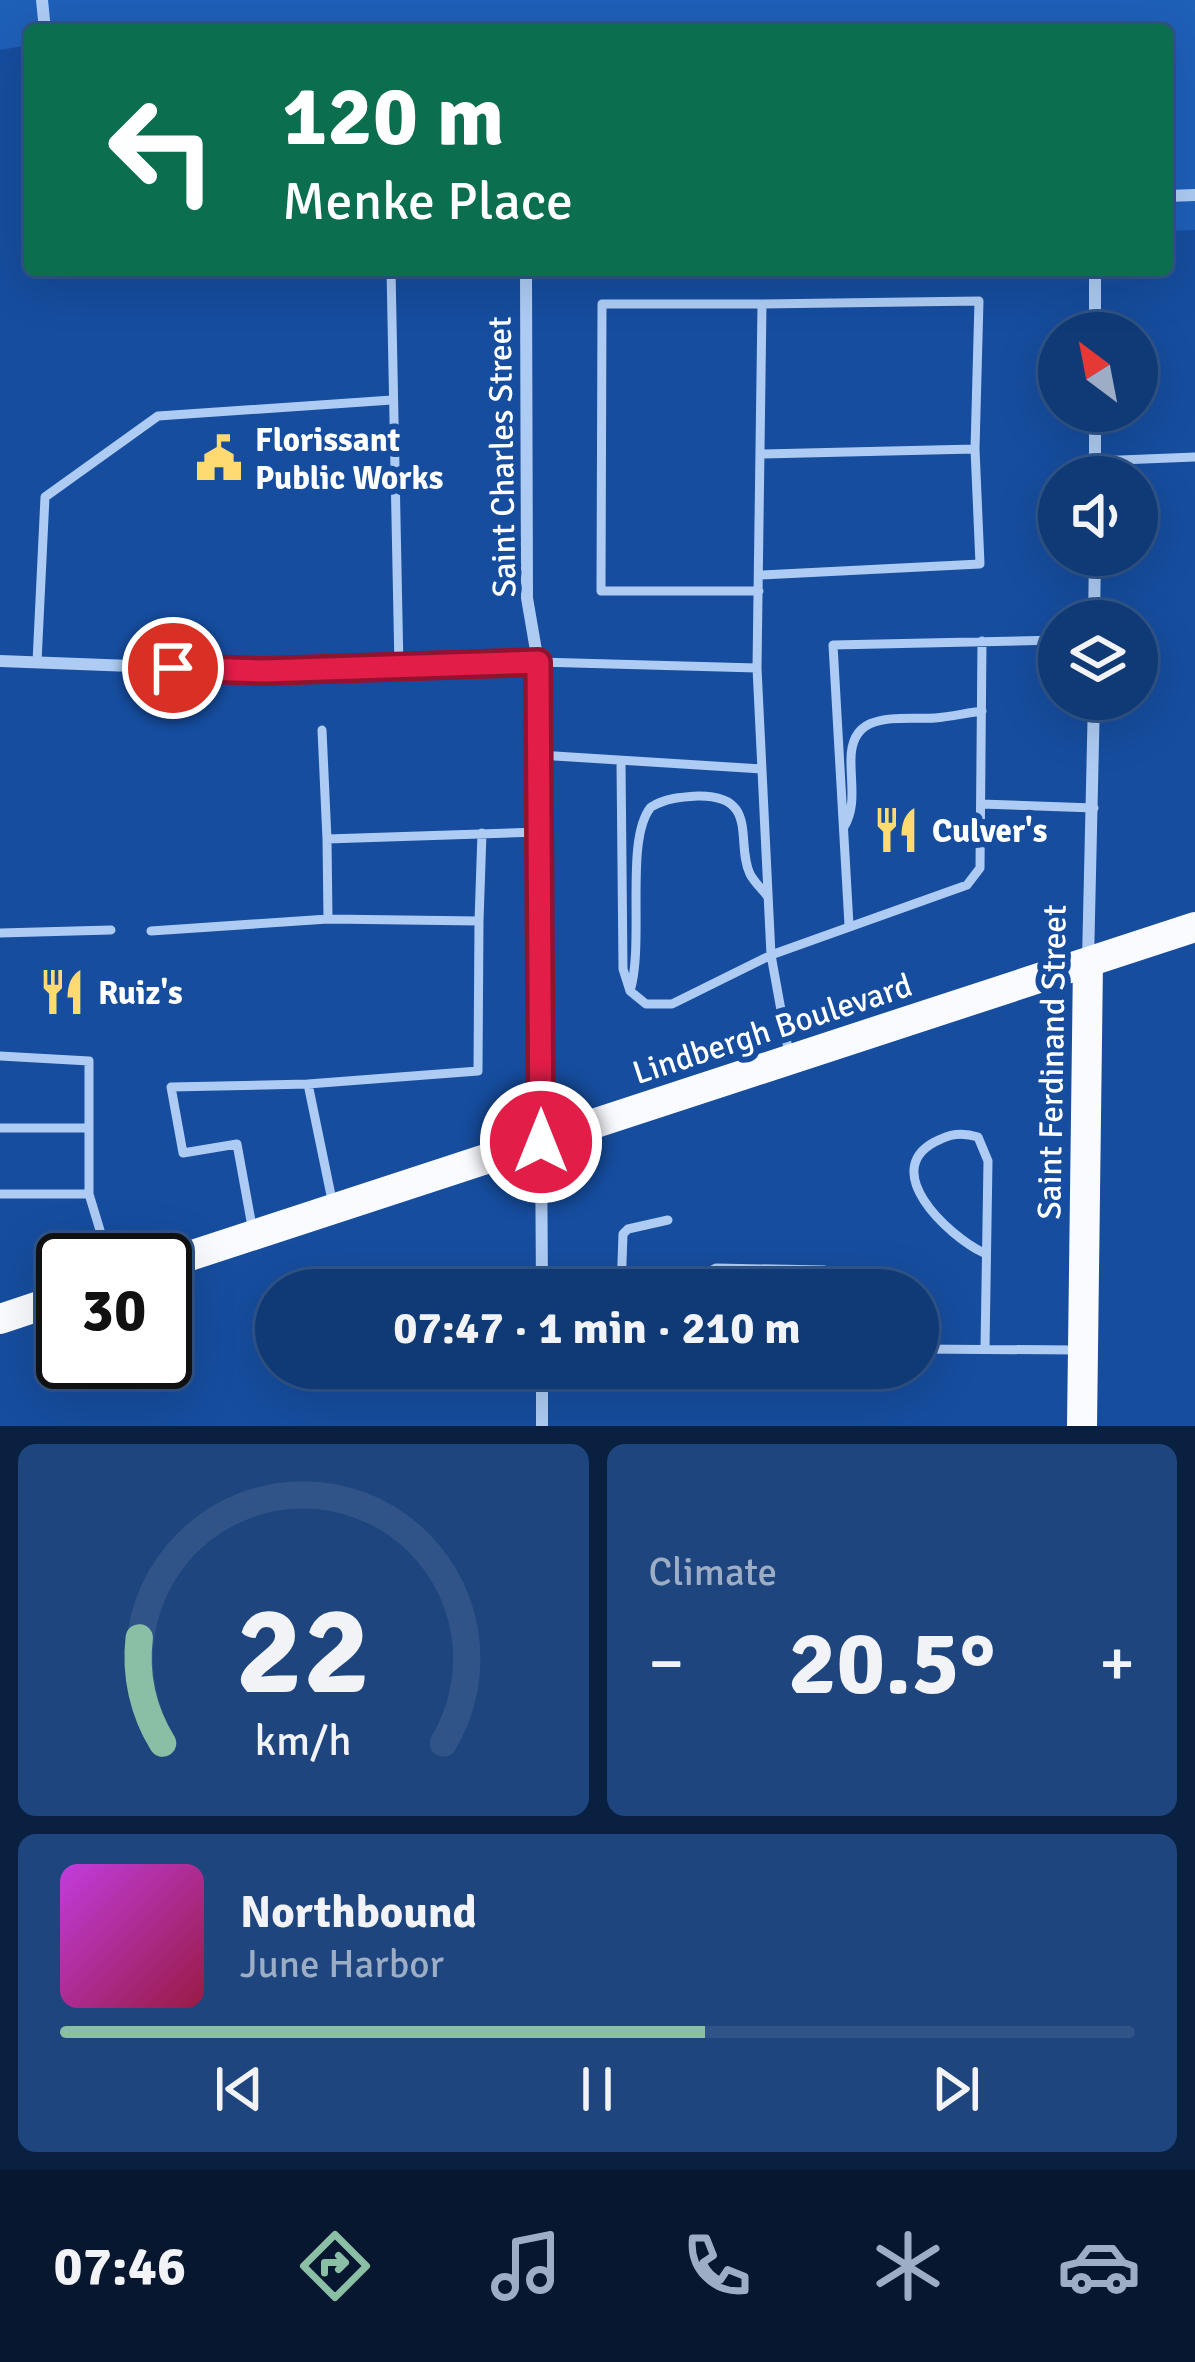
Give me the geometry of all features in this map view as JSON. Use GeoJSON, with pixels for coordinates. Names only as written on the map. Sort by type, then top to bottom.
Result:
{"type":"FeatureCollection","features":[{"type":"Feature","properties":{"kind":"main road","name":"Lindbergh Boulevard"},"geometry":{"type":"LineString","coordinates":[[192,1255],[1195,928]]}},
{"type":"Feature","properties":{"kind":"main road","name":"Saint Ferdinand Street"},"geometry":{"type":"LineString","coordinates":[[1082,1426],[1088,962]]}},
{"type":"Feature","properties":{"kind":"main road"},"geometry":{"type":"LineString","coordinates":[[0,1319],[36,1307]]}},
{"type":"Feature","properties":{"kind":"street","name":"Saint Charles Street"},"geometry":{"type":"LineString","coordinates":[[526,276],[527,598],[538,662],[542,1269]]}},
{"type":"Feature","properties":{"kind":"street"},"geometry":{"type":"LineString","coordinates":[[1095,276],[1095,312]]}},
{"type":"Feature","properties":{"kind":"street"},"geometry":{"type":"LineString","coordinates":[[0,661],[264,671],[538,662]]}},
{"type":"Feature","properties":{"kind":"street","name":"Saint Ferdinand Street"},"geometry":{"type":"LineString","coordinates":[[1088,962],[1094,720]]}},
{"type":"Feature","properties":{"kind":"street"},"geometry":{"type":"LineString","coordinates":[[542,1389],[542,1426]]}},
{"type":"Feature","properties":{"kind":"lane"},"geometry":{"type":"LineString","coordinates":[[391,276],[399,668]]}},
{"type":"Feature","properties":{"kind":"lane"},"geometry":{"type":"LineString","coordinates":[[759,591],[601,591],[602,304],[980,301],[975,449],[980,564],[760,574]]}},
{"type":"Feature","properties":{"kind":"lane"},"geometry":{"type":"LineString","coordinates":[[762,304],[757,668],[771,955],[790,1060]]}},
{"type":"Feature","properties":{"kind":"lane"},"geometry":{"type":"LineString","coordinates":[[37,662],[45,497],[158,416],[392,400]]}},
{"type":"Feature","properties":{"kind":"lane"},"geometry":{"type":"LineString","coordinates":[[763,454],[975,449]]}},
{"type":"Feature","properties":{"kind":"lane"},"geometry":{"type":"LineString","coordinates":[[1158,458],[1195,457]]}},
{"type":"Feature","properties":{"kind":"lane"},"geometry":{"type":"LineString","coordinates":[[849,925],[833,645],[1038,640]]}},
{"type":"Feature","properties":{"kind":"lane"},"geometry":{"type":"LineString","coordinates":[[621,762],[623,969],[631,992],[646,1004],[672,1004],[771,955],[967,885],[980,868],[982,641]]}},
{"type":"Feature","properties":{"kind":"lane"},"geometry":{"type":"LineString","coordinates":[[538,662],[757,668]]}},
{"type":"Feature","properties":{"kind":"lane"},"geometry":{"type":"LineString","coordinates":[[844,827],[852,812],[850,750],[854,736],[865,725],[884,719],[982,711]]}},
{"type":"Feature","properties":{"kind":"lane"},"geometry":{"type":"LineString","coordinates":[[322,730],[328,920]]}},
{"type":"Feature","properties":{"kind":"lane"},"geometry":{"type":"LineString","coordinates":[[539,755],[762,770]]}},
{"type":"Feature","properties":{"kind":"lane"},"geometry":{"type":"LineString","coordinates":[[631,992],[638,966],[638,829],[651,807],[680,797],[723,799],[743,825],[748,872],[768,897]]}},
{"type":"Feature","properties":{"kind":"lane"},"geometry":{"type":"LineString","coordinates":[[981,803],[1094,808]]}},
{"type":"Feature","properties":{"kind":"lane"},"geometry":{"type":"LineString","coordinates":[[327,839],[539,832]]}},
{"type":"Feature","properties":{"kind":"lane"},"geometry":{"type":"LineString","coordinates":[[254,1235],[237,1144],[183,1154],[171,1087],[308,1084],[478,1071],[482,833]]}},
{"type":"Feature","properties":{"kind":"lane"},"geometry":{"type":"LineString","coordinates":[[151,932],[328,920],[478,921]]}},
{"type":"Feature","properties":{"kind":"lane"},"geometry":{"type":"LineString","coordinates":[[0,934],[111,930]]}},
{"type":"Feature","properties":{"kind":"lane"},"geometry":{"type":"LineString","coordinates":[[0,1056],[89,1061],[89,1194],[101,1233]]}},
{"type":"Feature","properties":{"kind":"lane"},"geometry":{"type":"LineString","coordinates":[[308,1084],[334,1209]]}},
{"type":"Feature","properties":{"kind":"lane"},"geometry":{"type":"LineString","coordinates":[[0,1128],[89,1129]]}},
{"type":"Feature","properties":{"kind":"lane"},"geometry":{"type":"LineString","coordinates":[[984,1253],[938,1222],[918,1187],[918,1158],[928,1146],[953,1135],[978,1137],[985,1149],[985,1348]]}},
{"type":"Feature","properties":{"kind":"lane"},"geometry":{"type":"LineString","coordinates":[[0,1194],[89,1194]]}},
{"type":"Feature","properties":{"kind":"lane"},"geometry":{"type":"LineString","coordinates":[[622,1269],[623,1234],[668,1220]]}},
{"type":"Feature","properties":{"kind":"lane"},"geometry":{"type":"LineString","coordinates":[[714,1269],[770,1269]]}},
{"type":"Feature","properties":{"kind":"lane"},"geometry":{"type":"LineString","coordinates":[[939,1348],[1084,1350]]}},
{"type":"Feature","properties":{"kind":"shaded area"},"geometry":{"type":"Polygon","coordinates":[[[0,0],[1195,0],[1195,230],[1173,231],[1173,24],[24,24],[24,46],[0,50],[0,0]]]}},
{"type":"Feature","properties":{"kind":"place","name":"Florissant Public Works"},"geometry":{"type":"Point","coordinates":[219,458]}},
{"type":"Feature","properties":{"kind":"place","name":"Culver's"},"geometry":{"type":"Point","coordinates":[896,830]}},
{"type":"Feature","properties":{"kind":"place","name":"Ruiz's"},"geometry":{"type":"Point","coordinates":[62,992]}},
{"type":"Feature","properties":{"kind":"route"},"geometry":{"type":"LineString","coordinates":[[173,668],[264,671],[538,662],[541,1142]]}}]}
